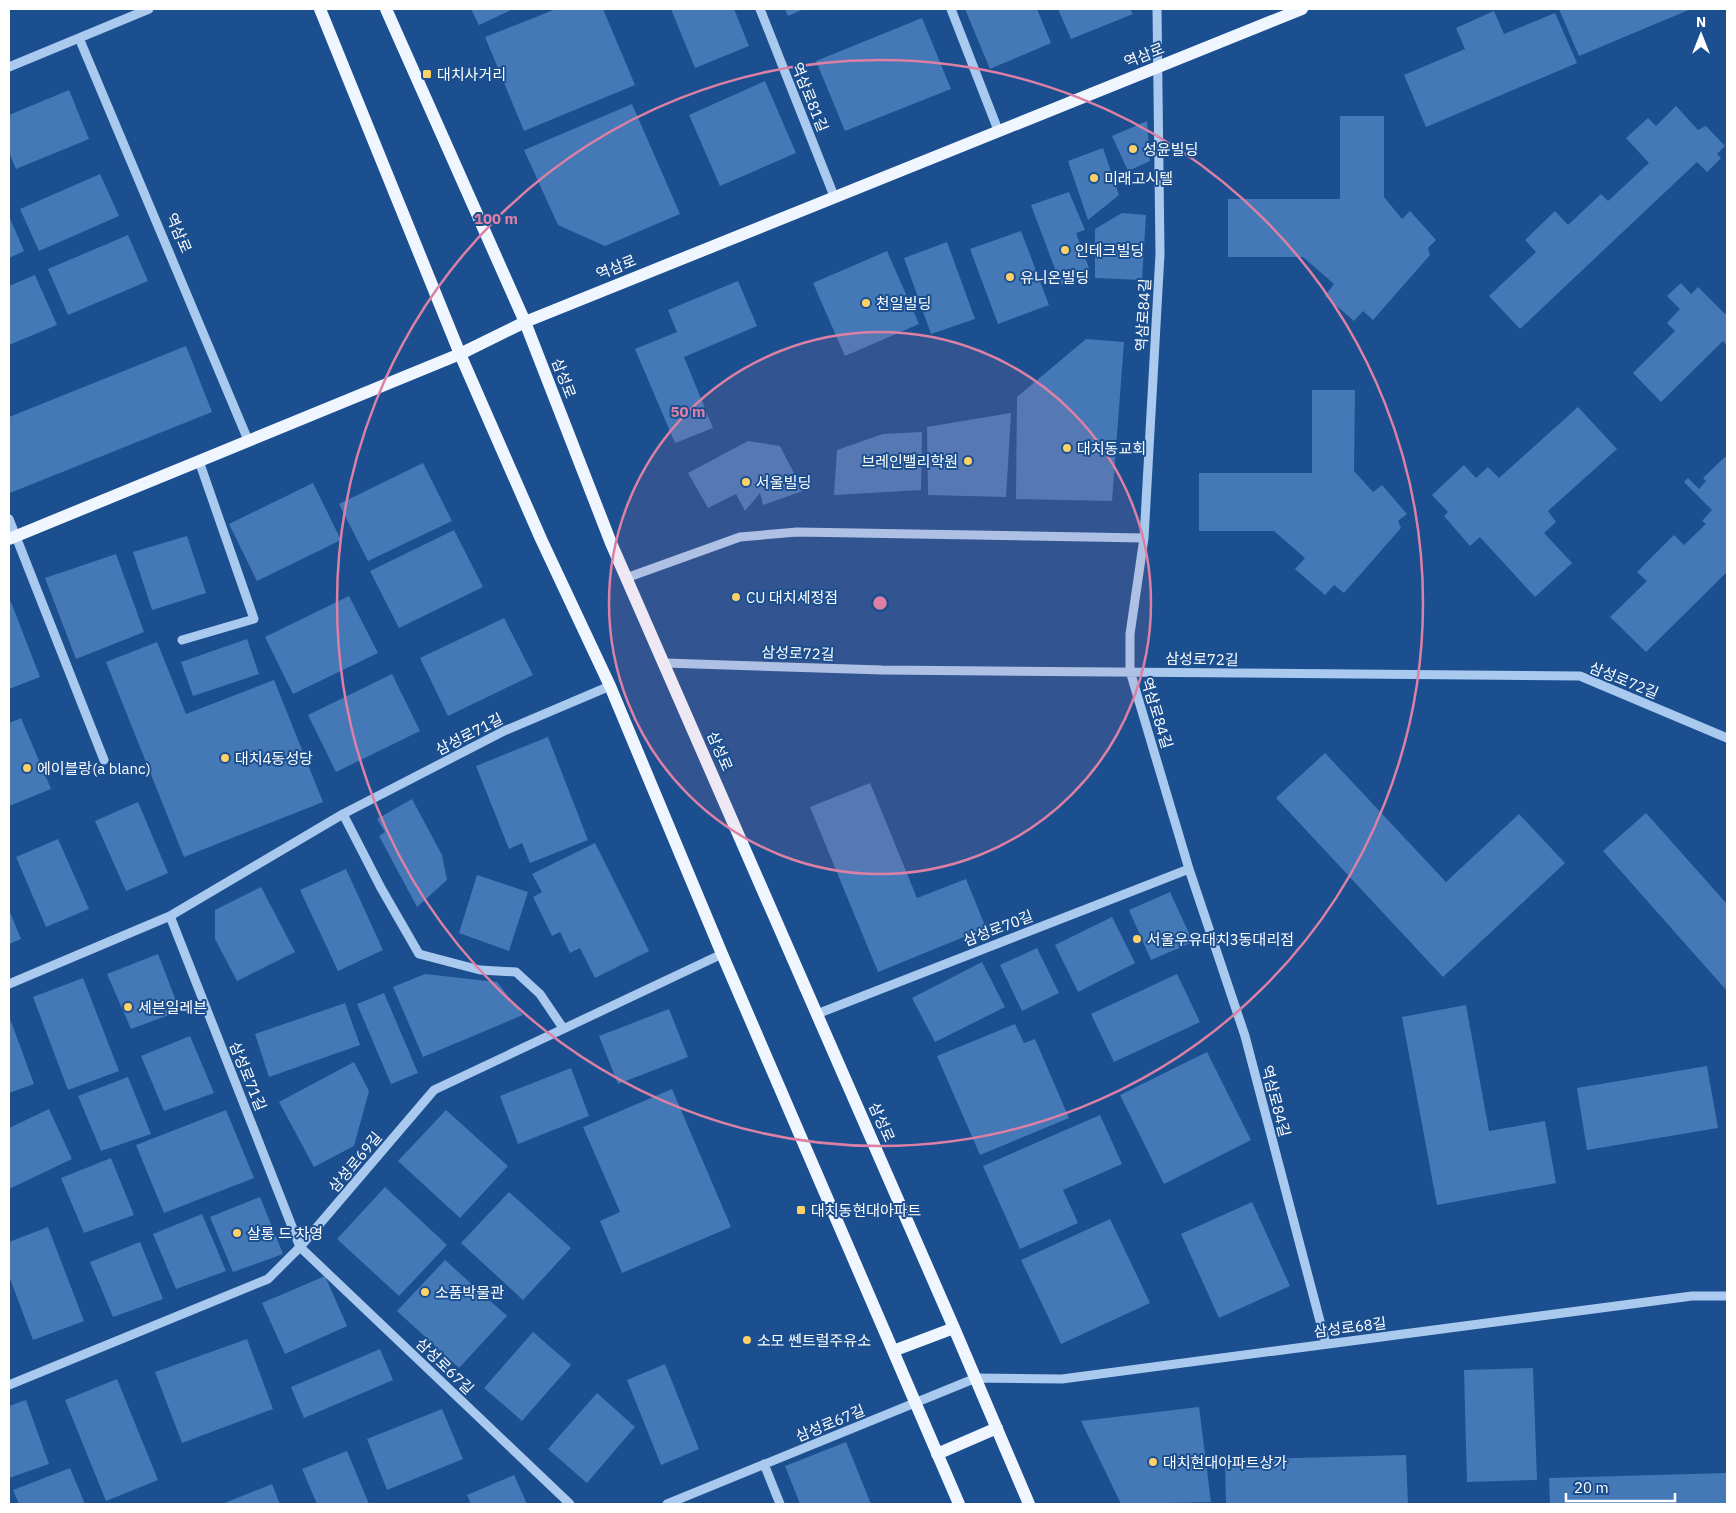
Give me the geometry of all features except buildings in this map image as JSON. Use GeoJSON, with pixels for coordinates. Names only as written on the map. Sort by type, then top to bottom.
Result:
{"type":"FeatureCollection","features":[{"type":"Feature","properties":{"kind":"main road"},"geometry":{"type":"LineString","coordinates":[[320,9],[460,354],[541,539],[610,686],[722,954],[959,1504]]}},
{"type":"Feature","properties":{"kind":"main road","name":"삼성로"},"geometry":{"type":"LineString","coordinates":[[386,9],[526,322],[626,578],[665,663],[1029,1504]]}},
{"type":"Feature","properties":{"kind":"main road","name":"역삼로"},"geometry":{"type":"LineString","coordinates":[[12,538],[460,354],[526,322],[834,196],[1302,9]]}},
{"type":"Feature","properties":{"kind":"main road"},"geometry":{"type":"LineString","coordinates":[[893,1351],[954,1328]]}},
{"type":"Feature","properties":{"kind":"main road"},"geometry":{"type":"LineString","coordinates":[[937,1454],[997,1428]]}},
{"type":"Feature","properties":{"kind":"street"},"geometry":{"type":"LineString","coordinates":[[9,67],[149,9]]}},
{"type":"Feature","properties":{"kind":"street","name":"역삼로81길"},"geometry":{"type":"LineString","coordinates":[[760,9],[834,196]]}},
{"type":"Feature","properties":{"kind":"street"},"geometry":{"type":"LineString","coordinates":[[951,9],[998,130]]}},
{"type":"Feature","properties":{"kind":"street","name":"역삼로84길"},"geometry":{"type":"LineString","coordinates":[[1157,9],[1160,254],[1144,538],[1130,634],[1130,671],[1189,869],[1245,1036],[1326,1344]]}},
{"type":"Feature","properties":{"kind":"street","name":"역삼로"},"geometry":{"type":"LineString","coordinates":[[79,38],[248,440]]}},
{"type":"Feature","properties":{"kind":"street"},"geometry":{"type":"LineString","coordinates":[[182,640],[254,619],[199,461]]}},
{"type":"Feature","properties":{"kind":"street"},"geometry":{"type":"LineString","coordinates":[[9,518],[12,538],[104,760]]}},
{"type":"Feature","properties":{"kind":"street"},"geometry":{"type":"LineString","coordinates":[[626,578],[740,537],[797,532],[1144,538]]}},
{"type":"Feature","properties":{"kind":"street","name":"삼성로72길"},"geometry":{"type":"LineString","coordinates":[[665,663],[882,670],[1580,676],[1727,738]]}},
{"type":"Feature","properties":{"kind":"street","name":"삼성로71길"},"geometry":{"type":"LineString","coordinates":[[9,984],[170,916],[343,814],[504,731],[610,686]]}},
{"type":"Feature","properties":{"kind":"street"},"geometry":{"type":"LineString","coordinates":[[343,814],[380,888],[419,954],[480,970],[516,972],[540,994],[563,1028]]}},
{"type":"Feature","properties":{"kind":"street","name":"삼성로70길"},"geometry":{"type":"LineString","coordinates":[[817,1014],[1189,869]]}},
{"type":"Feature","properties":{"kind":"street","name":"삼성로71길"},"geometry":{"type":"LineString","coordinates":[[170,916],[300,1247]]}},
{"type":"Feature","properties":{"kind":"street","name":"삼성로69길"},"geometry":{"type":"LineString","coordinates":[[9,1385],[268,1279],[300,1247],[434,1090],[722,954]]}},
{"type":"Feature","properties":{"kind":"street","name":"삼성로67길"},"geometry":{"type":"LineString","coordinates":[[300,1247],[570,1504]]}},
{"type":"Feature","properties":{"kind":"street","name":"삼성로68길"},"geometry":{"type":"LineString","coordinates":[[976,1378],[1062,1379],[1692,1296],[1727,1296]]}},
{"type":"Feature","properties":{"kind":"street","name":"삼성로67길"},"geometry":{"type":"LineString","coordinates":[[667,1504],[976,1378]]}},
{"type":"Feature","properties":{"kind":"street"},"geometry":{"type":"LineString","coordinates":[[764,1464],[780,1504]]}},
{"type":"Feature","properties":{"kind":"place","name":"대치사거리"},"geometry":{"type":"Point","coordinates":[427,74]}},
{"type":"Feature","properties":{"kind":"place","name":"성윤빌딩"},"geometry":{"type":"Point","coordinates":[1133,149]}},
{"type":"Feature","properties":{"kind":"place","name":"미래고시텔"},"geometry":{"type":"Point","coordinates":[1094,178]}},
{"type":"Feature","properties":{"kind":"place","name":"인테크빌딩"},"geometry":{"type":"Point","coordinates":[1065,250]}},
{"type":"Feature","properties":{"kind":"place","name":"유니온빌딩"},"geometry":{"type":"Point","coordinates":[1010,277]}},
{"type":"Feature","properties":{"kind":"place","name":"천일빌딩"},"geometry":{"type":"Point","coordinates":[866,303]}},
{"type":"Feature","properties":{"kind":"place","name":"대치동교회"},"geometry":{"type":"Point","coordinates":[1067,448]}},
{"type":"Feature","properties":{"kind":"place","name":"브레인밸리학원"},"geometry":{"type":"Point","coordinates":[968,461]}},
{"type":"Feature","properties":{"kind":"place","name":"서울빌딩"},"geometry":{"type":"Point","coordinates":[746,482]}},
{"type":"Feature","properties":{"kind":"place","name":"CU 대치세정점"},"geometry":{"type":"Point","coordinates":[736,597]}},
{"type":"Feature","properties":{"kind":"place","name":"대치4동성당"},"geometry":{"type":"Point","coordinates":[225,758]}},
{"type":"Feature","properties":{"kind":"place","name":"에이블랑(a blanc)"},"geometry":{"type":"Point","coordinates":[27,768]}},
{"type":"Feature","properties":{"kind":"place","name":"서울우유대치3동대리점"},"geometry":{"type":"Point","coordinates":[1137,939]}},
{"type":"Feature","properties":{"kind":"place","name":"세븐일레븐"},"geometry":{"type":"Point","coordinates":[128,1007]}},
{"type":"Feature","properties":{"kind":"place","name":"대치동현대아파트"},"geometry":{"type":"Point","coordinates":[801,1210]}},
{"type":"Feature","properties":{"kind":"place","name":"살롱 드 차영"},"geometry":{"type":"Point","coordinates":[237,1233]}},
{"type":"Feature","properties":{"kind":"place","name":"소품박물관"},"geometry":{"type":"Point","coordinates":[425,1292]}},
{"type":"Feature","properties":{"kind":"place","name":"소모 쎈트럴주유소"},"geometry":{"type":"Point","coordinates":[747,1340]}},
{"type":"Feature","properties":{"kind":"place","name":"대치현대아파트상가"},"geometry":{"type":"Point","coordinates":[1153,1462]}}]}
